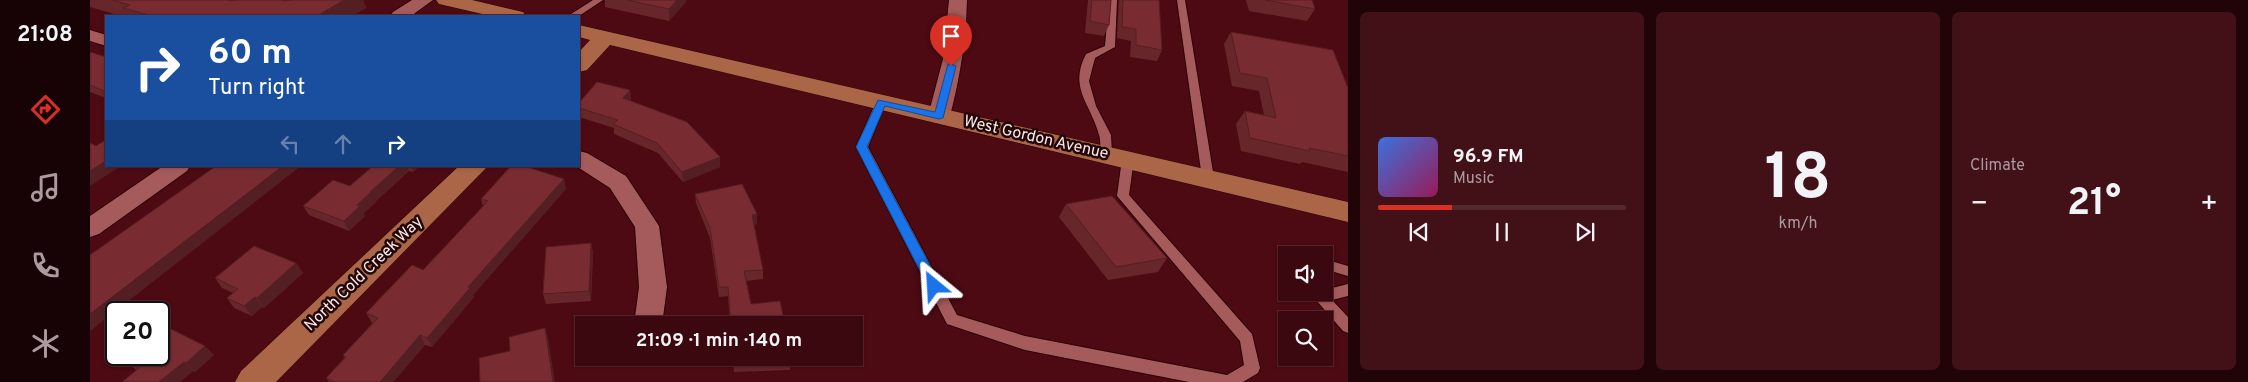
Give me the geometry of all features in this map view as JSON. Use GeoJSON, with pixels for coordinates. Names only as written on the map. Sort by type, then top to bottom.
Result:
{"type":"FeatureCollection","features":[{"type":"Feature","properties":{"kind":"main road"},"geometry":{"type":"LineString","coordinates":[[446,0],[512,15]]}},
{"type":"Feature","properties":{"kind":"main road","name":"West Gordon Avenue"},"geometry":{"type":"LineString","coordinates":[[580,31],[1348,212]]}},
{"type":"Feature","properties":{"kind":"main road"},"geometry":{"type":"LineString","coordinates":[[580,63],[605,37]]}},
{"type":"Feature","properties":{"kind":"main road","name":"North Cold Creek Way"},"geometry":{"type":"LineString","coordinates":[[254,382],[474,167]]}},
{"type":"Feature","properties":{"kind":"street"},"geometry":{"type":"LineString","coordinates":[[401,15],[424,0]]}},
{"type":"Feature","properties":{"kind":"street"},"geometry":{"type":"LineString","coordinates":[[939,116],[957,36],[958,0]]}},
{"type":"Feature","properties":{"kind":"street"},"geometry":{"type":"LineString","coordinates":[[90,35],[105,40]]}},
{"type":"Feature","properties":{"kind":"street"},"geometry":{"type":"LineString","coordinates":[[580,159],[618,182],[647,226],[653,287],[649,316]]}},
{"type":"Feature","properties":{"kind":"street"},"geometry":{"type":"LineString","coordinates":[[90,228],[178,167]]}},
{"type":"Feature","properties":{"kind":"lane"},"geometry":{"type":"LineString","coordinates":[[575,15],[599,0]]}},
{"type":"Feature","properties":{"kind":"lane"},"geometry":{"type":"LineString","coordinates":[[1113,0],[1110,48],[1090,56],[1084,80],[1091,106],[1117,157],[1123,196],[1247,339],[1252,368],[1230,382]]}},
{"type":"Feature","properties":{"kind":"lane"},"geometry":{"type":"LineString","coordinates":[[1182,0],[1190,69],[1208,178]]}},
{"type":"Feature","properties":{"kind":"lane"},"geometry":{"type":"LineString","coordinates":[[881,102],[862,147],[952,320],[1025,343],[1225,382]]}},
{"type":"Feature","properties":{"kind":"lane"},"geometry":{"type":"LineString","coordinates":[[1333,267],[1348,271]]}},
{"type":"Feature","properties":{"kind":"lane"},"geometry":{"type":"LineString","coordinates":[[1333,292],[1348,290]]}},
{"type":"Feature","properties":{"kind":"lane"},"geometry":{"type":"LineString","coordinates":[[1324,301],[1348,327]]}},
{"type":"Feature","properties":{"kind":"building"},"geometry":{"type":"Polygon","coordinates":[[[112,0],[344,0],[319,15],[149,15],[123,8],[130,5],[112,0]]]}},
{"type":"Feature","properties":{"kind":"building"},"geometry":{"type":"Polygon","coordinates":[[[627,0],[677,0],[669,9],[627,0]]]}},
{"type":"Feature","properties":{"kind":"building"},"geometry":{"type":"Polygon","coordinates":[[[1092,0],[1111,0],[1109,25],[1090,21],[1092,0]]]}},
{"type":"Feature","properties":{"kind":"building"},"geometry":{"type":"Polygon","coordinates":[[[1123,0],[1159,0],[1162,50],[1136,45],[1136,29],[1122,27],[1123,0]]]}},
{"type":"Feature","properties":{"kind":"building"},"geometry":{"type":"Polygon","coordinates":[[[1265,0],[1312,0],[1315,9],[1265,0]]]}},
{"type":"Feature","properties":{"kind":"building"},"geometry":{"type":"Polygon","coordinates":[[[1231,32],[1333,50],[1348,88],[1348,156],[1309,148],[1310,151],[1250,138],[1245,111],[1276,118],[1267,78],[1240,73],[1231,32]]]}},
{"type":"Feature","properties":{"kind":"building"},"geometry":{"type":"Polygon","coordinates":[[[90,52],[105,57],[105,92],[90,85],[90,52]]]}},
{"type":"Feature","properties":{"kind":"building"},"geometry":{"type":"Polygon","coordinates":[[[597,82],[630,90],[623,98],[687,122],[720,157],[682,172],[657,143],[613,124],[618,120],[580,108],[580,102],[597,82]]]}},
{"type":"Feature","properties":{"kind":"building"},"geometry":{"type":"Polygon","coordinates":[[[105,142],[105,162],[90,171],[90,143],[96,146],[105,142]]]}},
{"type":"Feature","properties":{"kind":"building"},"geometry":{"type":"Polygon","coordinates":[[[215,167],[282,167],[105,301],[90,314],[90,255],[215,167]]]}},
{"type":"Feature","properties":{"kind":"building"},"geometry":{"type":"Polygon","coordinates":[[[372,167],[398,167],[357,205],[360,206],[344,221],[303,206],[333,180],[350,186],[372,167]]]}},
{"type":"Feature","properties":{"kind":"building"},"geometry":{"type":"Polygon","coordinates":[[[510,167],[527,167],[564,179],[468,287],[470,288],[427,338],[420,335],[380,382],[335,382],[326,378],[346,357],[343,355],[378,318],[366,313],[412,265],[423,270],[488,201],[481,199],[510,167]]]}},
{"type":"Feature","properties":{"kind":"building"},"geometry":{"type":"Polygon","coordinates":[[[742,184],[757,214],[752,215],[763,270],[744,271],[751,304],[780,301],[783,316],[730,316],[728,287],[719,287],[710,228],[695,194],[742,184]]]}},
{"type":"Feature","properties":{"kind":"building"},"geometry":{"type":"Polygon","coordinates":[[[1112,196],[1167,258],[1116,267],[1066,204],[1112,196]]]}},
{"type":"Feature","properties":{"kind":"building"},"geometry":{"type":"Polygon","coordinates":[[[591,243],[589,291],[543,294],[546,247],[591,243]]]}},
{"type":"Feature","properties":{"kind":"building"},"geometry":{"type":"Polygon","coordinates":[[[254,246],[296,263],[257,298],[255,297],[244,306],[227,298],[238,289],[215,278],[254,246]]]}},
{"type":"Feature","properties":{"kind":"building"},"geometry":{"type":"Polygon","coordinates":[[[170,328],[205,346],[186,363],[184,362],[159,382],[122,382],[139,368],[135,366],[170,366],[170,328]]]}},
{"type":"Feature","properties":{"kind":"building"},"geometry":{"type":"Polygon","coordinates":[[[545,328],[553,382],[480,382],[479,358],[510,351],[509,337],[545,328]]]}},
{"type":"Feature","properties":{"kind":"route"},"geometry":{"type":"LineString","coordinates":[[934,286],[862,147],[881,102],[939,116],[945,98],[951,66]]}}]}
